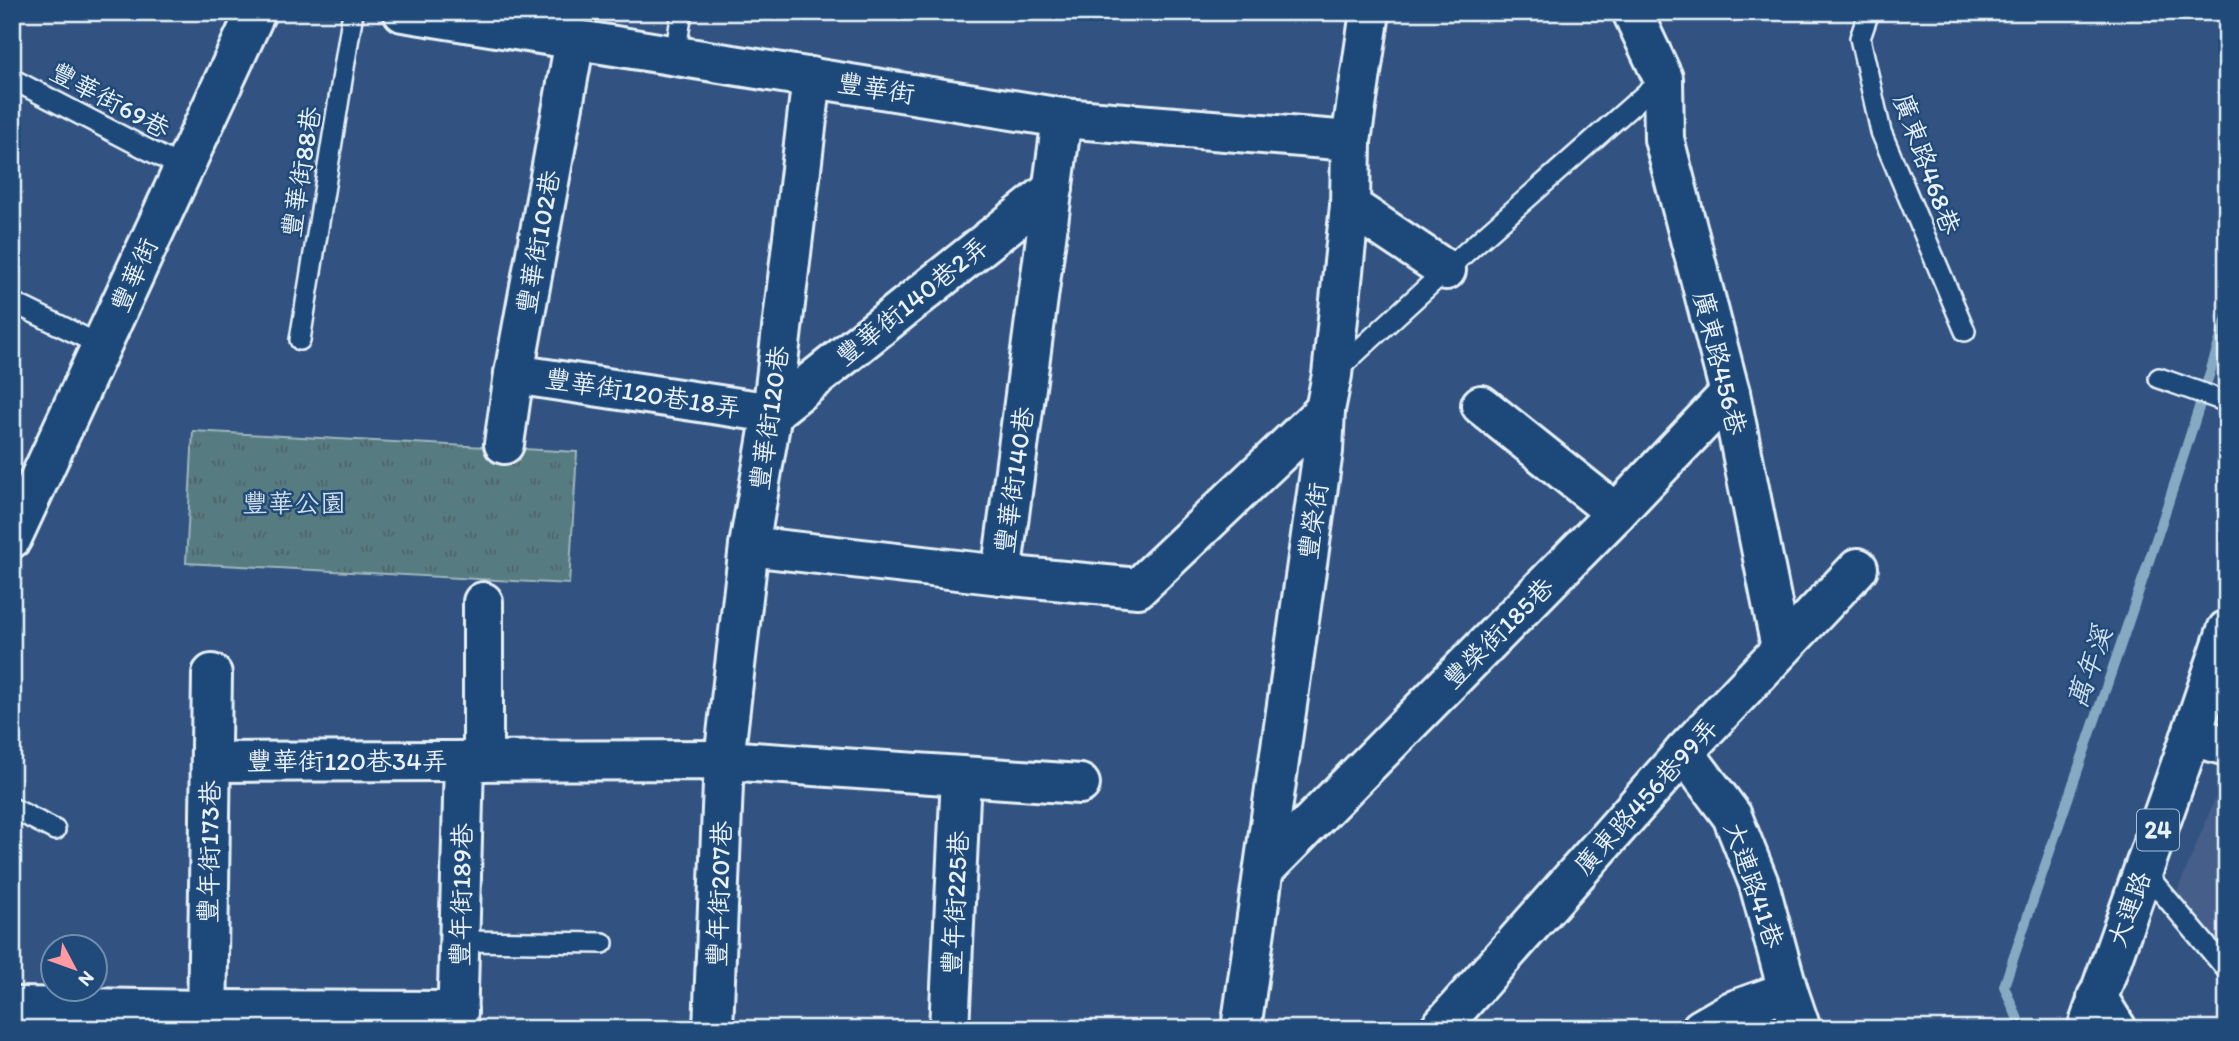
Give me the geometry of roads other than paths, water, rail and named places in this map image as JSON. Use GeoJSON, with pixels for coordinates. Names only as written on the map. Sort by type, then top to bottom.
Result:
{"type":"FeatureCollection","features":[{"type":"Feature","properties":{"kind":"street","name":"豐華街"},"geometry":{"type":"LineString","coordinates":[[12,538],[21,494],[102,346],[256,12]]}},
{"type":"Feature","properties":{"kind":"street","name":"豐榮街"},"geometry":{"type":"LineString","coordinates":[[1241,1029],[1323,452],[1350,206],[1351,141],[1370,12]]}},
{"type":"Feature","properties":{"kind":"street","name":"廣東路456巷"},"geometry":{"type":"LineString","coordinates":[[1632,12],[1663,78],[1664,139],[1730,393],[1781,648]]}},
{"type":"Feature","properties":{"kind":"street","name":"豐華街"},"geometry":{"type":"LineString","coordinates":[[424,14],[1062,118],[1351,141]]}},
{"type":"Feature","properties":{"kind":"street","name":"豐華街102巷"},"geometry":{"type":"LineString","coordinates":[[504,444],[514,374],[576,40]]}},
{"type":"Feature","properties":{"kind":"street","name":"豐華街120巷"},"geometry":{"type":"LineString","coordinates":[[724,760],[749,545],[772,413],[812,77]]}},
{"type":"Feature","properties":{"kind":"street","name":"豐華街140巷"},"geometry":{"type":"LineString","coordinates":[[1062,118],[1001,575],[1138,588],[1328,393]]}},
{"type":"Feature","properties":{"kind":"street","name":"豐華街140巷2弄"},"geometry":{"type":"LineString","coordinates":[[772,413],[1053,189]]}},
{"type":"Feature","properties":{"kind":"street"},"geometry":{"type":"LineString","coordinates":[[1350,206],[1446,270]]}},
{"type":"Feature","properties":{"kind":"street","name":"豐華街120巷18弄"},"geometry":{"type":"LineString","coordinates":[[514,374],[772,413]]}},
{"type":"Feature","properties":{"kind":"street","name":"豐榮街185巷"},"geometry":{"type":"LineString","coordinates":[[1264,870],[1616,513],[1730,393]]}},
{"type":"Feature","properties":{"kind":"street"},"geometry":{"type":"LineString","coordinates":[[1481,405],[1616,513]]}},
{"type":"Feature","properties":{"kind":"street"},"geometry":{"type":"LineString","coordinates":[[749,545],[1001,575]]}},
{"type":"Feature","properties":{"kind":"street","name":"廣東路456巷99弄"},"geometry":{"type":"LineString","coordinates":[[1439,1029],[1684,752],[1858,568]]}},
{"type":"Feature","properties":{"kind":"street","name":"豐華街120巷34弄"},"geometry":{"type":"LineString","coordinates":[[473,761],[483,602]]}},
{"type":"Feature","properties":{"kind":"street","name":"大連路"},"geometry":{"type":"LineString","coordinates":[[2092,1013],[2143,870],[2209,741],[2227,630]]}},
{"type":"Feature","properties":{"kind":"street","name":"豐年街173巷"},"geometry":{"type":"LineString","coordinates":[[207,1020],[212,674]]}},
{"type":"Feature","properties":{"kind":"street","name":"大連路41巷"},"geometry":{"type":"LineString","coordinates":[[1684,752],[1732,816],[1759,884],[1788,992],[1801,1029]]}},
{"type":"Feature","properties":{"kind":"street"},"geometry":{"type":"LineString","coordinates":[[724,760],[1080,784]]}},
{"type":"Feature","properties":{"kind":"street","name":"豐華街120巷34弄"},"geometry":{"type":"LineString","coordinates":[[211,762],[724,760]]}},
{"type":"Feature","properties":{"kind":"street","name":"豐年街207巷"},"geometry":{"type":"LineString","coordinates":[[713,1029],[724,760]]}},
{"type":"Feature","properties":{"kind":"street","name":"豐年街189巷"},"geometry":{"type":"LineString","coordinates":[[458,1020],[460,941],[473,761]]}},
{"type":"Feature","properties":{"kind":"street","name":"豐年街225巷"},"geometry":{"type":"LineString","coordinates":[[949,1029],[961,776]]}},
{"type":"Feature","properties":{"kind":"street"},"geometry":{"type":"LineString","coordinates":[[1701,1029],[1732,1011],[1788,992]]}},
{"type":"Feature","properties":{"kind":"street"},"geometry":{"type":"LineString","coordinates":[[17,1007],[207,1020],[458,1020]]}},
{"type":"Feature","properties":{"kind":"street"},"geometry":{"type":"LineString","coordinates":[[2092,1013],[2117,1029]]}},
{"type":"Feature","properties":{"kind":"lane","name":"豐華街88巷"},"geometry":{"type":"LineString","coordinates":[[300,340],[353,12]]}},
{"type":"Feature","properties":{"kind":"lane"},"geometry":{"type":"LineString","coordinates":[[674,55],[682,12]]}},
{"type":"Feature","properties":{"kind":"lane","name":"廣東路468巷"},"geometry":{"type":"LineString","coordinates":[[1869,12],[1860,38],[1881,132],[1965,331]]}},
{"type":"Feature","properties":{"kind":"lane"},"geometry":{"type":"LineString","coordinates":[[1328,393],[1446,270],[1663,78]]}},
{"type":"Feature","properties":{"kind":"lane","name":"豐華街69巷"},"geometry":{"type":"LineString","coordinates":[[12,79],[183,168]]}},
{"type":"Feature","properties":{"kind":"lane"},"geometry":{"type":"LineString","coordinates":[[12,302],[102,346]]}},
{"type":"Feature","properties":{"kind":"lane"},"geometry":{"type":"LineString","coordinates":[[2159,378],[2227,402]]}},
{"type":"Feature","properties":{"kind":"lane"},"geometry":{"type":"LineString","coordinates":[[12,808],[55,830]]}},
{"type":"Feature","properties":{"kind":"lane"},"geometry":{"type":"LineString","coordinates":[[2143,870],[2227,971]]}},
{"type":"Feature","properties":{"kind":"lane"},"geometry":{"type":"LineString","coordinates":[[460,941],[603,943]]}},
{"type":"Feature","properties":{"kind":"waterway","name":"萬年溪"},"geometry":{"type":"LineString","coordinates":[[2022,1029],[2004,986],[2146,569],[2227,317]]}},
{"type":"Feature","properties":{"kind":"park label","name":"豐華公園"},"geometry":{"type":"Point","coordinates":[294,503]}}]}
